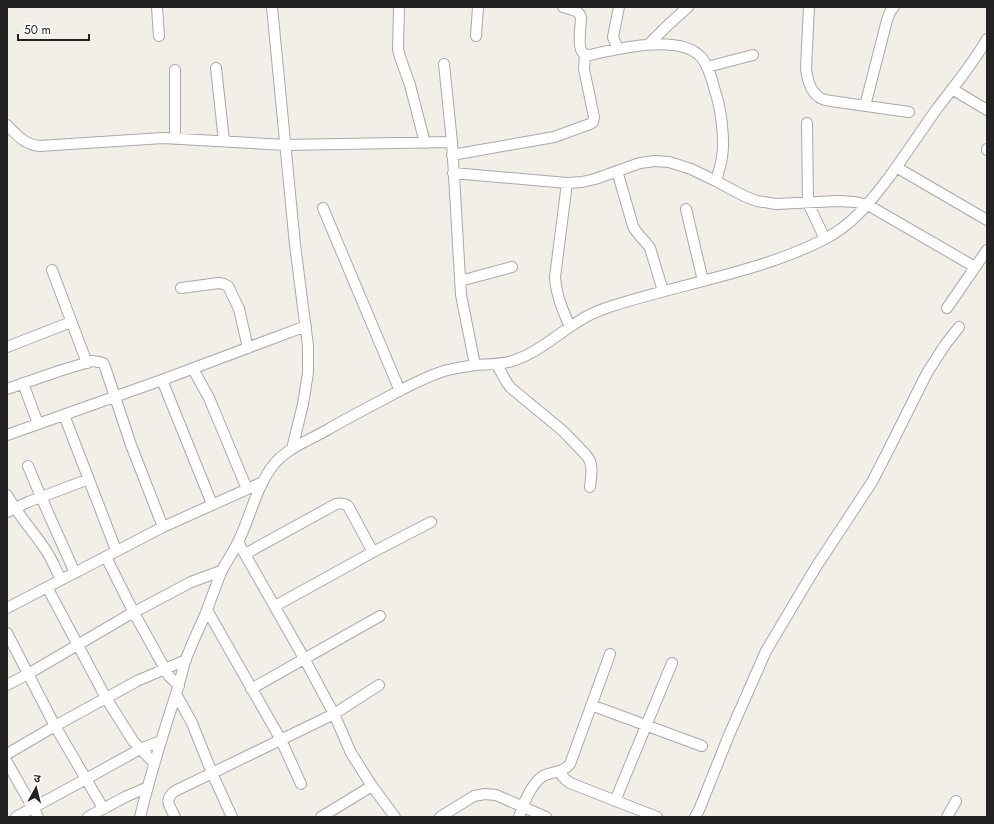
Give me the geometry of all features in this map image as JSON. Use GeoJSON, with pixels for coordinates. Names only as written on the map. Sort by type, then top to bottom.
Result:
{"type":"FeatureCollection","features":[{"type":"Feature","properties":{"kind":"street"},"geometry":{"type":"LineString","coordinates":[[157,7],[159,36]]}},
{"type":"Feature","properties":{"kind":"street"},"geometry":{"type":"LineString","coordinates":[[272,7],[295,245],[308,346],[308,373],[303,404],[292,449]]}},
{"type":"Feature","properties":{"kind":"street"},"geometry":{"type":"LineString","coordinates":[[399,7],[398,49],[410,85],[425,143]]}},
{"type":"Feature","properties":{"kind":"street"},"geometry":{"type":"LineString","coordinates":[[476,36],[478,7]]}},
{"type":"Feature","properties":{"kind":"street"},"geometry":{"type":"LineString","coordinates":[[452,155],[554,137],[593,122],[594,117],[584,69],[584,54],[580,45],[581,17],[577,11],[563,7]]}},
{"type":"Feature","properties":{"kind":"street"},"geometry":{"type":"LineString","coordinates":[[618,49],[613,36],[613,31],[619,7]]}},
{"type":"Feature","properties":{"kind":"street"},"geometry":{"type":"LineString","coordinates":[[649,44],[688,7]]}},
{"type":"Feature","properties":{"kind":"street"},"geometry":{"type":"LineString","coordinates":[[809,7],[806,68],[807,78],[816,95],[820,98],[831,101],[910,112]]}},
{"type":"Feature","properties":{"kind":"street"},"geometry":{"type":"LineString","coordinates":[[865,106],[887,20],[894,7]]}},
{"type":"Feature","properties":{"kind":"street"},"geometry":{"type":"LineString","coordinates":[[140,817],[154,764],[186,660],[207,610],[221,571],[238,542],[263,482],[282,456],[364,409],[424,378],[447,370],[475,365],[497,365],[511,362],[536,350],[591,314],[608,307],[768,263],[825,239],[847,225],[868,204],[952,90],[987,39]]}},
{"type":"Feature","properties":{"kind":"street"},"geometry":{"type":"LineString","coordinates":[[584,54],[589,55],[649,44],[667,44],[682,47],[698,54],[703,59],[707,67],[717,96],[720,114],[723,144],[722,157],[716,181]]}},
{"type":"Feature","properties":{"kind":"street"},"geometry":{"type":"LineString","coordinates":[[707,67],[753,55]]}},
{"type":"Feature","properties":{"kind":"street"},"geometry":{"type":"LineString","coordinates":[[444,64],[452,142],[461,295],[475,365]]}},
{"type":"Feature","properties":{"kind":"street"},"geometry":{"type":"LineString","coordinates":[[216,68],[224,141]]}},
{"type":"Feature","properties":{"kind":"street"},"geometry":{"type":"LineString","coordinates":[[175,70],[175,139]]}},
{"type":"Feature","properties":{"kind":"street"},"geometry":{"type":"LineString","coordinates":[[952,90],[987,110]]}},
{"type":"Feature","properties":{"kind":"street"},"geometry":{"type":"LineString","coordinates":[[807,123],[808,203],[825,239]]}},
{"type":"Feature","properties":{"kind":"street"},"geometry":{"type":"LineString","coordinates":[[7,125],[22,140],[31,145],[39,146],[163,138],[286,145],[452,142]]}},
{"type":"Feature","properties":{"kind":"street"},"geometry":{"type":"LineString","coordinates":[[453,174],[567,183],[589,181],[640,163],[655,161],[669,162],[691,169],[757,201],[776,204],[838,201],[868,204],[975,267]]}},
{"type":"Feature","properties":{"kind":"street"},"geometry":{"type":"LineString","coordinates":[[896,167],[987,220]]}},
{"type":"Feature","properties":{"kind":"street"},"geometry":{"type":"LineString","coordinates":[[617,171],[633,226],[650,248],[663,291]]}},
{"type":"Feature","properties":{"kind":"street"},"geometry":{"type":"LineString","coordinates":[[567,183],[555,277],[559,299],[570,327]]}},
{"type":"Feature","properties":{"kind":"street"},"geometry":{"type":"LineString","coordinates":[[323,208],[400,391]]}},
{"type":"Feature","properties":{"kind":"street"},"geometry":{"type":"LineString","coordinates":[[686,209],[703,281]]}},
{"type":"Feature","properties":{"kind":"street"},"geometry":{"type":"LineString","coordinates":[[948,308],[987,250]]}},
{"type":"Feature","properties":{"kind":"street"},"geometry":{"type":"LineString","coordinates":[[460,281],[512,267]]}},
{"type":"Feature","properties":{"kind":"street"},"geometry":{"type":"LineString","coordinates":[[52,270],[86,363]]}},
{"type":"Feature","properties":{"kind":"street"},"geometry":{"type":"LineString","coordinates":[[181,288],[219,283],[228,286],[239,309],[248,348]]}},
{"type":"Feature","properties":{"kind":"street"},"geometry":{"type":"LineString","coordinates":[[7,347],[71,322]]}},
{"type":"Feature","properties":{"kind":"street"},"geometry":{"type":"LineString","coordinates":[[7,435],[193,369],[306,326]]}},
{"type":"Feature","properties":{"kind":"street"},"geometry":{"type":"LineString","coordinates":[[695,817],[751,683],[766,651],[816,567],[872,482],[927,373],[945,345],[959,327]]}},
{"type":"Feature","properties":{"kind":"street"},"geometry":{"type":"LineString","coordinates":[[7,389],[59,370],[92,361],[103,363],[131,444],[163,527]]}},
{"type":"Feature","properties":{"kind":"street"},"geometry":{"type":"LineString","coordinates":[[497,365],[511,388],[563,431],[587,456],[591,464],[590,487]]}},
{"type":"Feature","properties":{"kind":"street"},"geometry":{"type":"LineString","coordinates":[[193,369],[209,398],[246,489]]}},
{"type":"Feature","properties":{"kind":"street"},"geometry":{"type":"LineString","coordinates":[[162,380],[212,504]]}},
{"type":"Feature","properties":{"kind":"street"},"geometry":{"type":"LineString","coordinates":[[23,383],[38,424]]}},
{"type":"Feature","properties":{"kind":"street"},"geometry":{"type":"LineString","coordinates":[[64,415],[116,550]]}},
{"type":"Feature","properties":{"kind":"street"},"geometry":{"type":"LineString","coordinates":[[28,466],[75,573]]}},
{"type":"Feature","properties":{"kind":"street"},"geometry":{"type":"LineString","coordinates":[[10,510],[89,479]]}},
{"type":"Feature","properties":{"kind":"street"},"geometry":{"type":"LineString","coordinates":[[7,608],[106,557],[116,550],[212,504],[263,482]]}},
{"type":"Feature","properties":{"kind":"street"},"geometry":{"type":"LineString","coordinates":[[7,495],[10,510],[45,550],[61,580]]}},
{"type":"Feature","properties":{"kind":"street"},"geometry":{"type":"LineString","coordinates":[[245,554],[336,504],[341,503],[348,506],[373,552]]}},
{"type":"Feature","properties":{"kind":"street"},"geometry":{"type":"LineString","coordinates":[[275,606],[431,522]]}},
{"type":"Feature","properties":{"kind":"street"},"geometry":{"type":"LineString","coordinates":[[238,542],[334,714],[351,753],[372,786],[395,817]]}},
{"type":"Feature","properties":{"kind":"street"},"geometry":{"type":"LineString","coordinates":[[106,557],[134,613],[178,690],[232,817]]}},
{"type":"Feature","properties":{"kind":"street"},"geometry":{"type":"LineString","coordinates":[[7,685],[191,582],[221,571]]}},
{"type":"Feature","properties":{"kind":"street"},"geometry":{"type":"LineString","coordinates":[[47,587],[106,698],[133,741],[154,764]]}},
{"type":"Feature","properties":{"kind":"street"},"geometry":{"type":"LineString","coordinates":[[207,610],[281,740],[301,784]]}},
{"type":"Feature","properties":{"kind":"street"},"geometry":{"type":"LineString","coordinates":[[252,689],[380,616]]}},
{"type":"Feature","properties":{"kind":"street"},"geometry":{"type":"LineString","coordinates":[[7,633],[55,726],[103,808]]}},
{"type":"Feature","properties":{"kind":"street"},"geometry":{"type":"LineString","coordinates":[[519,817],[528,809],[536,782],[546,775],[564,770],[570,764],[610,654]]}},
{"type":"Feature","properties":{"kind":"street"},"geometry":{"type":"LineString","coordinates":[[7,754],[137,681],[186,660]]}},
{"type":"Feature","properties":{"kind":"street"},"geometry":{"type":"LineString","coordinates":[[615,801],[672,663]]}},
{"type":"Feature","properties":{"kind":"street"},"geometry":{"type":"LineString","coordinates":[[175,817],[168,802],[168,798],[175,791],[334,714],[379,685]]}},
{"type":"Feature","properties":{"kind":"street"},"geometry":{"type":"LineString","coordinates":[[591,705],[702,746]]}},
{"type":"Feature","properties":{"kind":"street"},"geometry":{"type":"LineString","coordinates":[[16,817],[140,749],[161,741]]}},
{"type":"Feature","properties":{"kind":"street"},"geometry":{"type":"LineString","coordinates":[[7,762],[38,817]]}},
{"type":"Feature","properties":{"kind":"street"},"geometry":{"type":"LineString","coordinates":[[559,772],[570,783],[656,817]]}},
{"type":"Feature","properties":{"kind":"street"},"geometry":{"type":"LineString","coordinates":[[88,817],[125,796],[148,786]]}},
{"type":"Feature","properties":{"kind":"street"},"geometry":{"type":"LineString","coordinates":[[321,817],[372,786]]}},
{"type":"Feature","properties":{"kind":"street"},"geometry":{"type":"LineString","coordinates":[[440,817],[474,796],[485,794],[496,795],[546,817]]}},
{"type":"Feature","properties":{"kind":"street"},"geometry":{"type":"LineString","coordinates":[[947,817],[956,801]]}}]}
